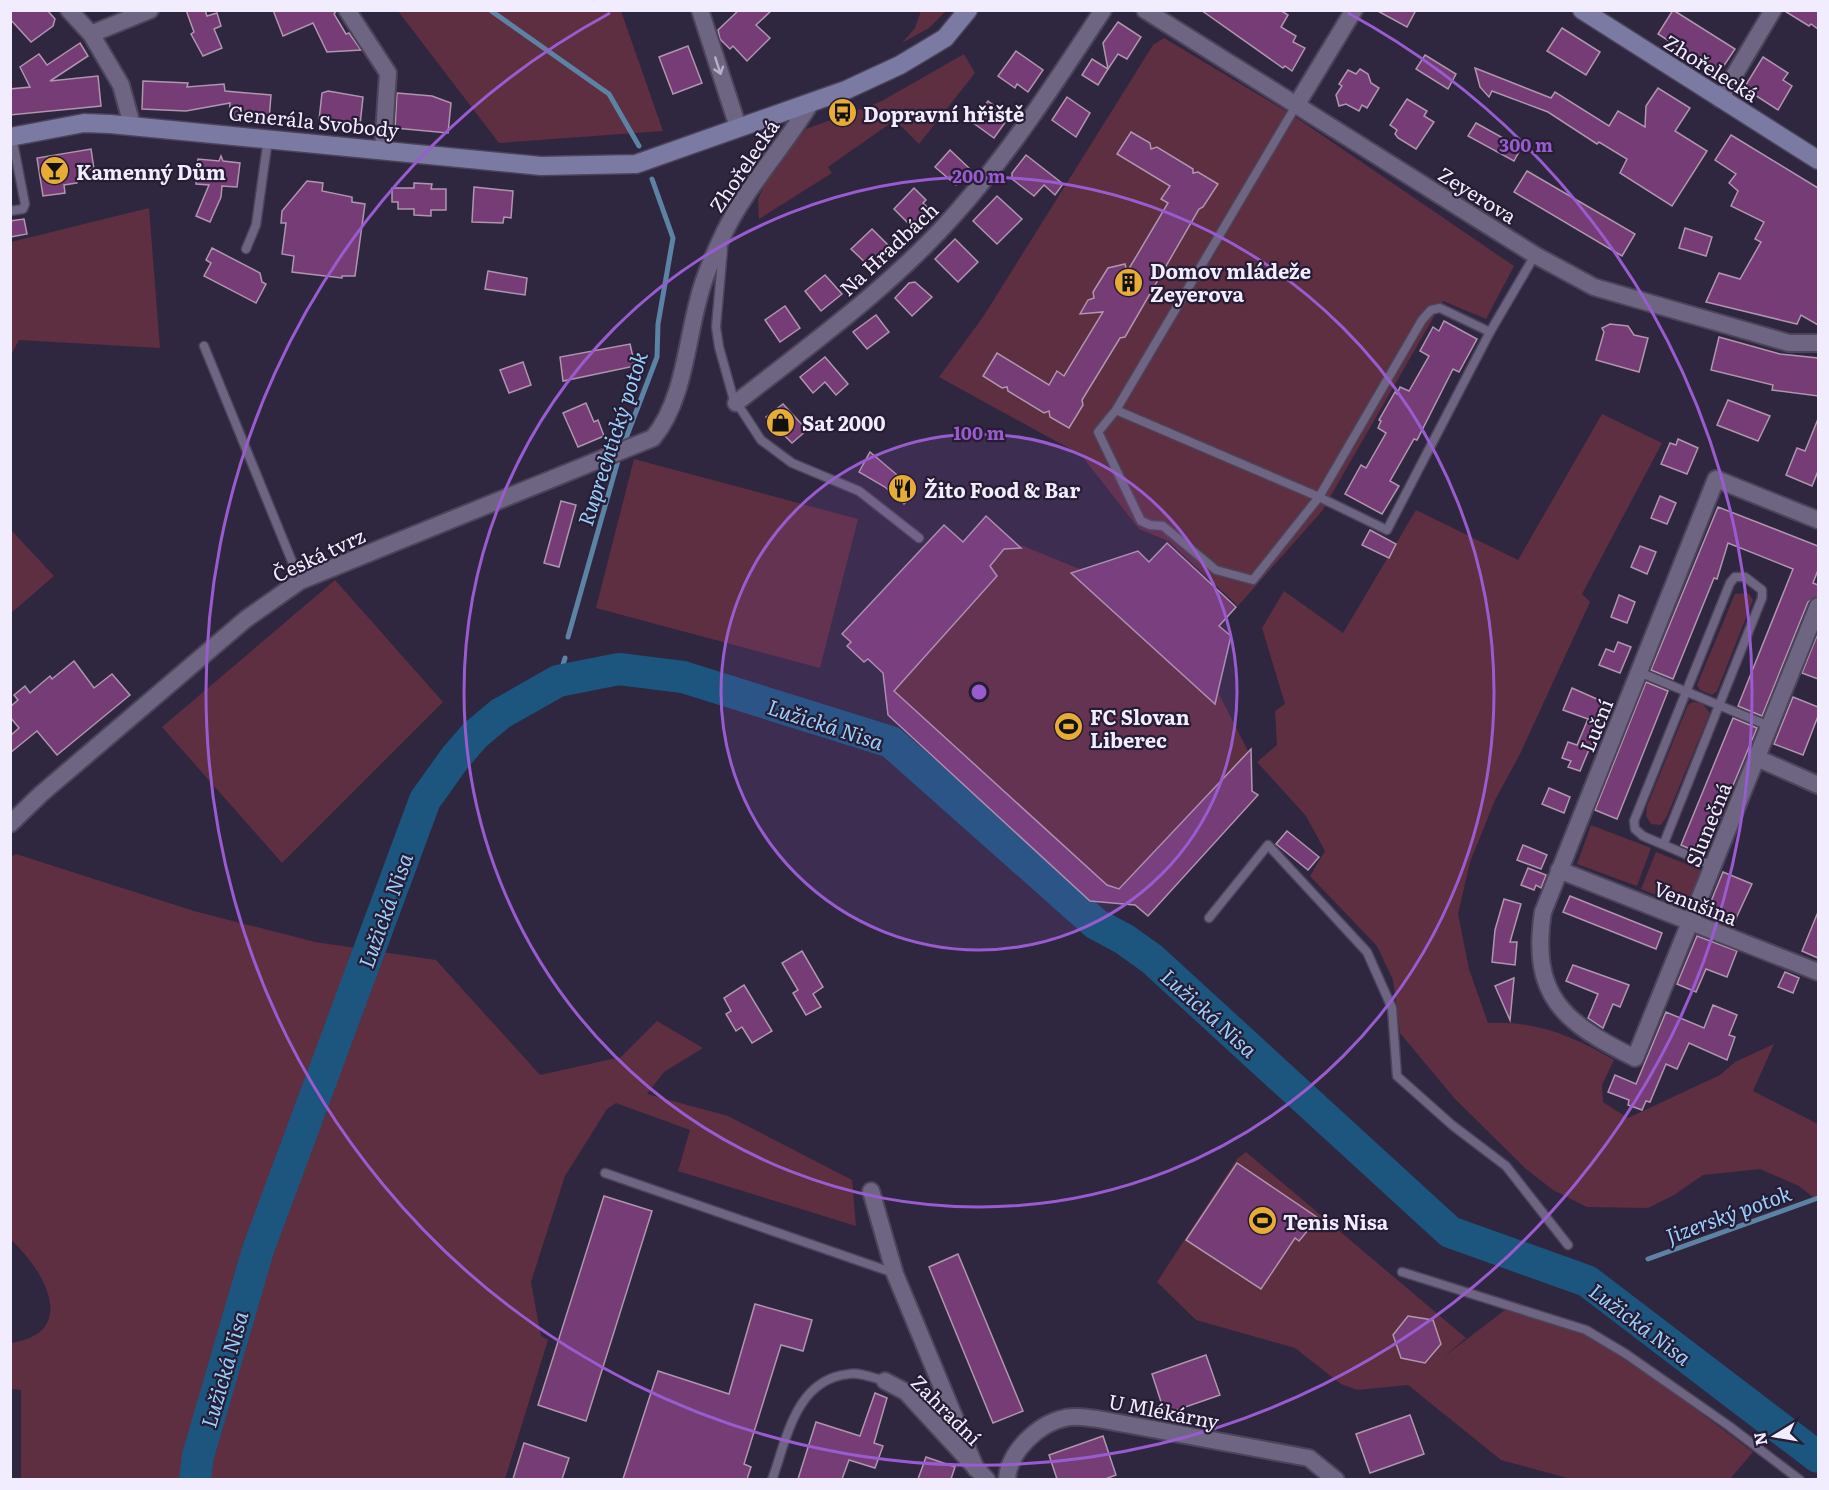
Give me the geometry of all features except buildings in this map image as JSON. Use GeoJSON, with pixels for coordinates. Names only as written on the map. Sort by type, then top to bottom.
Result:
{"type":"FeatureCollection","features":[{"type":"Feature","properties":{"kind":"main road","name":"Zhořelecká"},"geometry":{"type":"LineString","coordinates":[[615,166],[665,156],[738,127],[810,104],[900,65],[945,38],[968,10]]}},
{"type":"Feature","properties":{"kind":"main road","name":"Zhořelecká"},"geometry":{"type":"LineString","coordinates":[[1582,11],[1818,160]]}},
{"type":"Feature","properties":{"kind":"main road","name":"Generála Svobody"},"geometry":{"type":"LineString","coordinates":[[11,137],[84,123],[132,125],[541,166],[615,166]]}},
{"type":"Feature","properties":{"kind":"street"},"geometry":{"type":"LineString","coordinates":[[69,10],[91,34],[121,86],[132,125]]}},
{"type":"Feature","properties":{"kind":"street"},"geometry":{"type":"LineString","coordinates":[[91,34],[150,10]]}},
{"type":"Feature","properties":{"kind":"street"},"geometry":{"type":"LineString","coordinates":[[347,10],[388,73],[383,149]]}},
{"type":"Feature","properties":{"kind":"street"},"geometry":{"type":"LineString","coordinates":[[700,10],[738,127]]}},
{"type":"Feature","properties":{"kind":"street","name":"Na Hradbách"},"geometry":{"type":"LineString","coordinates":[[736,403],[876,292],[956,214],[1031,120],[1103,10]]}},
{"type":"Feature","properties":{"kind":"street","name":"Zeyerova"},"geometry":{"type":"LineString","coordinates":[[1145,10],[1535,255],[1594,287],[1789,343],[1818,343]]}},
{"type":"Feature","properties":{"kind":"street"},"geometry":{"type":"LineString","coordinates":[[1297,104],[1354,10]]}},
{"type":"Feature","properties":{"kind":"street"},"geometry":{"type":"LineString","coordinates":[[1720,99],[1773,10]]}},
{"type":"Feature","properties":{"kind":"street","name":"Zhořelecká"},"geometry":{"type":"LineString","coordinates":[[636,447],[652,438],[668,417],[698,297],[724,234],[750,188],[794,130],[810,104]]}},
{"type":"Feature","properties":{"kind":"street","name":"Česká tvrz"},"geometry":{"type":"LineString","coordinates":[[10,824],[41,794],[246,619],[300,581],[603,457],[636,447]]}},
{"type":"Feature","properties":{"kind":"street","name":"Luční"},"geometry":{"type":"LineString","coordinates":[[1635,1058],[1593,1037],[1572,1022],[1551,996],[1538,942],[1543,912],[1716,479],[1818,520]]}},
{"type":"Feature","properties":{"kind":"street","name":"Slunečná"},"geometry":{"type":"LineString","coordinates":[[1635,1058],[1818,606]]}},
{"type":"Feature","properties":{"kind":"street"},"geometry":{"type":"LineString","coordinates":[[1757,758],[1818,785]]}},
{"type":"Feature","properties":{"kind":"street","name":"Venušina"},"geometry":{"type":"LineString","coordinates":[[1559,870],[1818,972]]}},
{"type":"Feature","properties":{"kind":"street","name":"Zahradní"},"geometry":{"type":"LineString","coordinates":[[871,1191],[895,1274],[982,1474]]}},
{"type":"Feature","properties":{"kind":"street","name":"Zahradní"},"geometry":{"type":"LineString","coordinates":[[885,1381],[906,1392],[982,1474]]}},
{"type":"Feature","properties":{"kind":"street","name":"U Mlékárny"},"geometry":{"type":"LineString","coordinates":[[1007,1479],[1017,1451],[1037,1431],[1065,1418],[1098,1419],[1309,1458],[1336,1479]]}},
{"type":"Feature","properties":{"kind":"lane"},"geometry":{"type":"LineString","coordinates":[[1297,104],[1116,410],[1098,432],[1135,513],[1141,521],[1150,525],[1163,526],[1174,533],[1216,570],[1253,580],[1319,497],[1422,320],[1431,310],[1440,308],[1490,332]]}},
{"type":"Feature","properties":{"kind":"lane"},"geometry":{"type":"LineString","coordinates":[[10,211],[22,209],[25,204],[11,137]]}},
{"type":"Feature","properties":{"kind":"lane"},"geometry":{"type":"LineString","coordinates":[[246,249],[256,225],[268,138]]}},
{"type":"Feature","properties":{"kind":"lane"},"geometry":{"type":"LineString","coordinates":[[724,234],[716,327],[719,347],[736,403],[761,440],[772,451],[792,463],[859,491],[920,538]]}},
{"type":"Feature","properties":{"kind":"lane"},"geometry":{"type":"LineString","coordinates":[[1116,410],[1319,497],[1387,530],[1490,332],[1535,255]]}},
{"type":"Feature","properties":{"kind":"lane"},"geometry":{"type":"LineString","coordinates":[[204,346],[300,581]]}},
{"type":"Feature","properties":{"kind":"lane"},"geometry":{"type":"LineString","coordinates":[[1664,843],[1721,706],[1762,598],[1762,590],[1745,577],[1735,577],[1730,583],[1634,821],[1635,829],[1643,836],[1664,843],[1674,851],[1713,866]]}},
{"type":"Feature","properties":{"kind":"lane"},"geometry":{"type":"LineString","coordinates":[[1639,672],[1769,726]]}},
{"type":"Feature","properties":{"kind":"lane"},"geometry":{"type":"LineString","coordinates":[[1209,918],[1268,845],[1367,952],[1392,1008],[1397,1076],[1452,1125],[1506,1166],[1568,1245]]}},
{"type":"Feature","properties":{"kind":"lane"},"geometry":{"type":"LineString","coordinates":[[605,1173],[895,1274]]}},
{"type":"Feature","properties":{"kind":"lane"},"geometry":{"type":"LineString","coordinates":[[1402,1272],[1586,1330],[1626,1354],[1730,1426],[1800,1479]]}},
{"type":"Feature","properties":{"kind":"lane","name":"Zahradní"},"geometry":{"type":"LineString","coordinates":[[772,1479],[800,1401],[824,1380],[850,1373],[885,1381]]}},
{"type":"Feature","properties":{"kind":"shaded area"},"geometry":{"type":"Polygon","coordinates":[[[398,11],[621,11],[663,131],[499,143],[398,11]]]}},
{"type":"Feature","properties":{"kind":"shaded area"},"geometry":{"type":"Polygon","coordinates":[[[921,11],[946,11],[929,28],[902,43],[915,28],[921,11]]]}},
{"type":"Feature","properties":{"kind":"shaded area"},"geometry":{"type":"Polygon","coordinates":[[[1164,38],[1291,114],[1514,266],[1486,319],[1443,301],[1322,511],[1238,606],[1168,541],[1139,529],[1081,455],[939,377],[983,317],[1153,45],[1164,38]]]}},
{"type":"Feature","properties":{"kind":"shaded area"},"geometry":{"type":"Polygon","coordinates":[[[964,54],[975,73],[919,144],[895,120],[828,167],[832,173],[759,219],[758,199],[769,176],[806,129],[880,102],[964,54]]]}},
{"type":"Feature","properties":{"kind":"shaded area"},"geometry":{"type":"Polygon","coordinates":[[[149,208],[160,348],[19,340],[11,355],[11,242],[149,208]]]}},
{"type":"Feature","properties":{"kind":"shaded area"},"geometry":{"type":"Polygon","coordinates":[[[1602,414],[1662,443],[1582,594],[1590,602],[1520,754],[1495,800],[1470,862],[1458,914],[1469,969],[1488,1023],[1522,1024],[1554,1031],[1614,1060],[1602,1085],[1603,1102],[1628,1118],[1720,1075],[1735,1062],[1774,1044],[1753,1091],[1818,1124],[1818,1201],[1799,1186],[1760,1169],[1703,1175],[1674,1195],[1648,1208],[1587,1207],[1553,1190],[1526,1169],[1455,1099],[1400,1033],[1393,980],[1377,946],[1310,876],[1325,851],[1306,816],[1257,762],[1277,745],[1275,711],[1285,704],[1262,628],[1284,591],[1343,633],[1416,510],[1518,560],[1602,414]]]}},
{"type":"Feature","properties":{"kind":"shaded area"},"geometry":{"type":"Polygon","coordinates":[[[634,459],[858,519],[820,668],[596,608],[634,459]]]}},
{"type":"Feature","properties":{"kind":"shaded area","name":"FC Slovan Liberec"},"geometry":{"type":"Polygon","coordinates":[[[986,516],[1013,540],[1009,545],[1023,546],[1082,570],[1138,551],[1149,562],[1167,543],[1236,607],[1219,626],[1231,636],[1218,692],[1251,757],[1252,791],[1258,795],[1148,916],[1135,905],[1090,901],[888,715],[883,673],[868,659],[864,662],[847,646],[850,642],[842,634],[944,525],[963,541],[986,516]]]}},
{"type":"Feature","properties":{"kind":"shaded area"},"geometry":{"type":"Polygon","coordinates":[[[11,530],[54,576],[10,613],[11,530]]]}},
{"type":"Feature","properties":{"kind":"shaded area"},"geometry":{"type":"Polygon","coordinates":[[[335,580],[443,702],[282,863],[162,727],[335,580]]]}},
{"type":"Feature","properties":{"kind":"shaded area"},"geometry":{"type":"Polygon","coordinates":[[[1748,593],[1753,600],[1717,691],[1712,695],[1700,690],[1697,685],[1735,594],[1748,593]]]}},
{"type":"Feature","properties":{"kind":"shaded area"},"geometry":{"type":"Polygon","coordinates":[[[1693,702],[1702,703],[1710,713],[1667,816],[1661,825],[1651,824],[1646,816],[1647,806],[1688,705],[1693,702]]]}},
{"type":"Feature","properties":{"kind":"shaded area"},"geometry":{"type":"Polygon","coordinates":[[[1591,825],[1651,848],[1637,886],[1577,864],[1591,825]]]}},
{"type":"Feature","properties":{"kind":"shaded area"},"geometry":{"type":"Polygon","coordinates":[[[1656,852],[1701,870],[1686,907],[1641,889],[1656,852]]]}},
{"type":"Feature","properties":{"kind":"shaded area"},"geometry":{"type":"Polygon","coordinates":[[[16,854],[194,911],[315,942],[436,960],[540,1075],[621,1057],[657,1021],[703,1048],[664,1072],[647,1094],[728,1116],[852,1180],[856,1226],[678,1171],[690,1130],[616,1103],[607,1109],[565,1176],[531,1282],[541,1336],[548,1340],[505,1479],[21,1479],[21,1390],[11,1389],[11,1343],[32,1337],[45,1326],[50,1313],[44,1283],[35,1267],[11,1240],[10,857],[16,854]]]}},
{"type":"Feature","properties":{"kind":"shaded area"},"geometry":{"type":"Polygon","coordinates":[[[1246,1152],[1466,1338],[1442,1358],[1505,1310],[1584,1332],[1669,1389],[1753,1452],[1729,1480],[1571,1479],[1501,1460],[1408,1385],[1357,1390],[1341,1384],[1295,1348],[1196,1320],[1157,1282],[1237,1159],[1246,1152]]]}},
{"type":"Feature","properties":{"kind":"waterway","name":"Ruprechtický potok"},"geometry":{"type":"LineString","coordinates":[[490,10],[609,94],[639,146]]}},
{"type":"Feature","properties":{"kind":"waterway","name":"Ruprechtický potok"},"geometry":{"type":"LineString","coordinates":[[623,446],[657,357],[658,324],[673,238],[652,179]]}},
{"type":"Feature","properties":{"kind":"waterway","name":"Ruprechtický potok"},"geometry":{"type":"LineString","coordinates":[[568,637],[619,457]]}},
{"type":"Feature","properties":{"kind":"waterway","name":"Ruprechtický potok"},"geometry":{"type":"LineString","coordinates":[[558,681],[565,658]]}},
{"type":"Feature","properties":{"kind":"waterway","name":"Lužická Nisa"},"geometry":{"type":"LineString","coordinates":[[195,1480],[198,1456],[258,1250],[425,800],[455,758],[475,735],[500,714],[558,681],[619,669],[683,677],[891,742],[1096,924],[1124,939],[1152,959],[1450,1232],[1587,1281],[1818,1457]]}},
{"type":"Feature","properties":{"kind":"waterway","name":"Jizerský potok"},"geometry":{"type":"LineString","coordinates":[[1648,1259],[1818,1198]]}},
{"type":"Feature","properties":{"kind":"place","name":"Dopravní hřiště"},"geometry":{"type":"Point","coordinates":[842,113]}},
{"type":"Feature","properties":{"kind":"place","name":"Kamenný Dům"},"geometry":{"type":"Point","coordinates":[55,171]}},
{"type":"Feature","properties":{"kind":"place","name":"Domov mládeže Zeyerova"},"geometry":{"type":"Point","coordinates":[1129,282]}},
{"type":"Feature","properties":{"kind":"place","name":"Sat 2000"},"geometry":{"type":"Point","coordinates":[781,422]}},
{"type":"Feature","properties":{"kind":"place","name":"Žito Food & Bar"},"geometry":{"type":"Point","coordinates":[903,489]}},
{"type":"Feature","properties":{"kind":"place","name":"FC Slovan Liberec"},"geometry":{"type":"Point","coordinates":[1069,727]}},
{"type":"Feature","properties":{"kind":"place","name":"Tenis Nisa"},"geometry":{"type":"Point","coordinates":[1262,1221]}}]}
